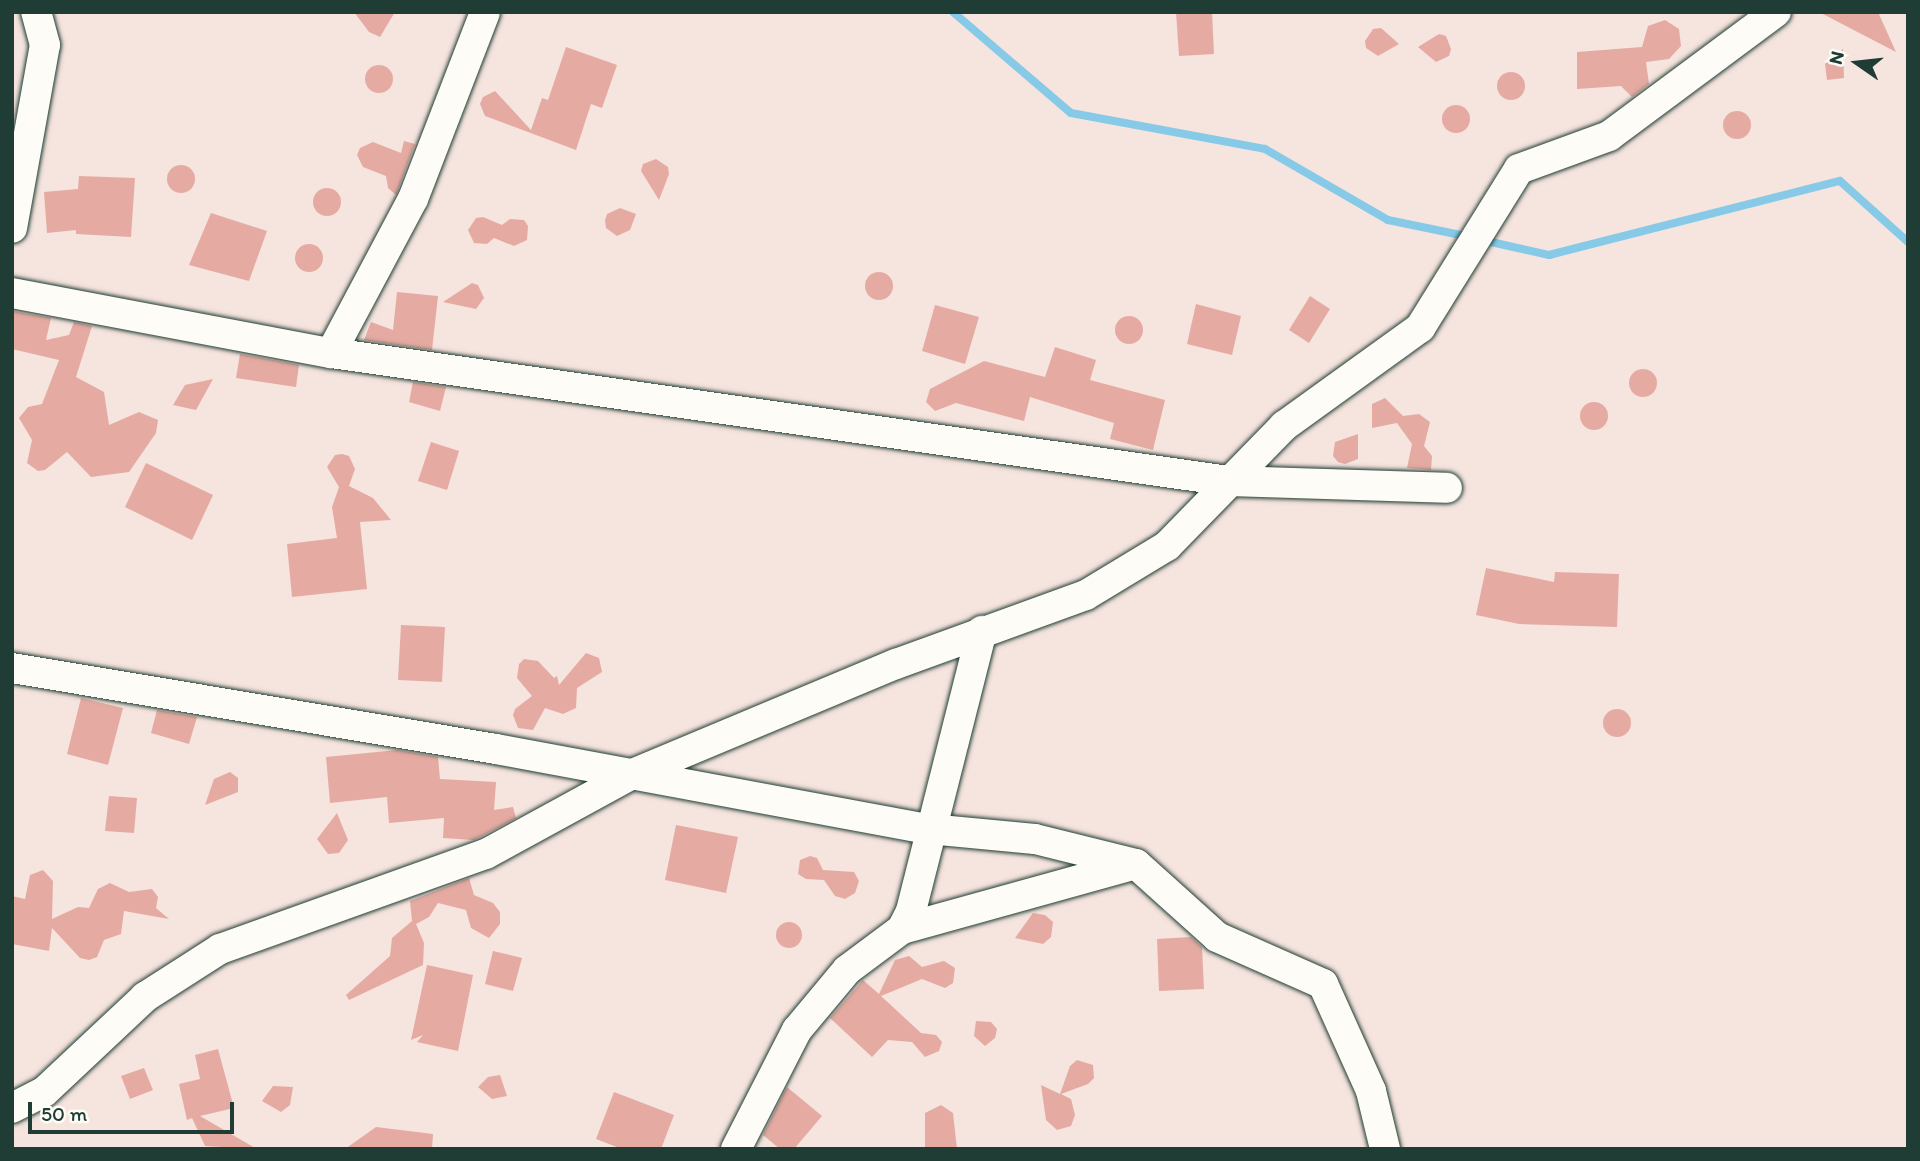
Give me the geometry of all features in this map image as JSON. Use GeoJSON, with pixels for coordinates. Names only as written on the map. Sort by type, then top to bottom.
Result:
{"type":"FeatureCollection","features":[{"type":"Feature","properties":{"kind":"street"},"geometry":{"type":"LineString","coordinates":[[12,228],[45,45],[36,12]]}},
{"type":"Feature","properties":{"kind":"street"},"geometry":{"type":"LineString","coordinates":[[331,353],[413,199],[485,12]]}},
{"type":"Feature","properties":{"kind":"street"},"geometry":{"type":"LineString","coordinates":[[12,1108],[44,1092],[145,997],[220,949],[485,854],[630,775],[982,631],[1086,595],[1167,547],[1284,426],[1420,328],[1519,169],[1609,136],[1776,12]]}},
{"type":"Feature","properties":{"kind":"street"},"geometry":{"type":"LineString","coordinates":[[12,293],[331,353],[1228,481],[1447,488]]}},
{"type":"Feature","properties":{"kind":"street"},"geometry":{"type":"LineString","coordinates":[[902,929],[911,911],[929,829],[982,631]]}},
{"type":"Feature","properties":{"kind":"street"},"geometry":{"type":"LineString","coordinates":[[12,668],[929,829],[1035,839],[1136,864],[1217,937],[1323,984],[1371,1091],[1385,1149]]}},
{"type":"Feature","properties":{"kind":"street"},"geometry":{"type":"LineString","coordinates":[[736,1149],[797,1030],[847,970],[902,929],[1136,864]]}},
{"type":"Feature","properties":{"kind":"building"},"geometry":{"type":"Polygon","coordinates":[[[354,12],[395,12],[380,37],[369,32],[354,12]]]}},
{"type":"Feature","properties":{"kind":"building"},"geometry":{"type":"Polygon","coordinates":[[[1176,12],[1212,12],[1214,54],[1179,56],[1176,12]]]}},
{"type":"Feature","properties":{"kind":"building"},"geometry":{"type":"Polygon","coordinates":[[[1819,12],[1878,12],[1896,52],[1819,12]]]}},
{"type":"Feature","properties":{"kind":"building"},"geometry":{"type":"Polygon","coordinates":[[[1665,20],[1679,29],[1681,46],[1669,59],[1646,62],[1649,84],[1632,97],[1621,86],[1577,89],[1577,52],[1642,47],[1648,26],[1665,20]]]}},
{"type":"Feature","properties":{"kind":"building"},"geometry":{"type":"Polygon","coordinates":[[[1381,28],[1399,44],[1378,56],[1366,48],[1365,41],[1373,29],[1381,28]]]}},
{"type":"Feature","properties":{"kind":"building"},"geometry":{"type":"Polygon","coordinates":[[[1439,34],[1446,36],[1451,49],[1449,56],[1436,62],[1418,47],[1439,34]]]}},
{"type":"Feature","properties":{"kind":"building"},"geometry":{"type":"Polygon","coordinates":[[[566,47],[617,65],[602,108],[591,104],[576,150],[485,116],[480,104],[483,97],[495,91],[531,130],[542,98],[548,100],[566,47]]]}},
{"type":"Feature","properties":{"kind":"building"},"geometry":{"type":"Polygon","coordinates":[[[1843,49],[1844,78],[1827,80],[1825,64],[1843,49]]]}},
{"type":"Feature","properties":{"kind":"building"},"geometry":{"type":"Polygon","coordinates":[[[379,65],[389,69],[393,79],[389,89],[379,93],[369,89],[365,79],[369,69],[379,65]]]}},
{"type":"Feature","properties":{"kind":"building"},"geometry":{"type":"Polygon","coordinates":[[[1511,72],[1521,76],[1525,86],[1521,96],[1511,100],[1501,96],[1497,86],[1501,76],[1511,72]]]}},
{"type":"Feature","properties":{"kind":"building"},"geometry":{"type":"Polygon","coordinates":[[[1456,105],[1466,109],[1470,119],[1466,129],[1456,133],[1446,129],[1442,119],[1446,109],[1456,105]]]}},
{"type":"Feature","properties":{"kind":"building"},"geometry":{"type":"Polygon","coordinates":[[[1737,111],[1747,115],[1751,125],[1747,135],[1737,139],[1727,135],[1723,125],[1727,115],[1737,111]]]}},
{"type":"Feature","properties":{"kind":"building"},"geometry":{"type":"Polygon","coordinates":[[[404,141],[415,144],[396,195],[388,188],[386,176],[363,167],[357,155],[360,148],[373,142],[401,153],[404,141]]]}},
{"type":"Feature","properties":{"kind":"building"},"geometry":{"type":"Polygon","coordinates":[[[656,159],[668,167],[669,174],[659,200],[641,171],[643,164],[656,159]]]}},
{"type":"Feature","properties":{"kind":"building"},"geometry":{"type":"Polygon","coordinates":[[[181,165],[191,169],[195,179],[191,189],[181,193],[171,189],[167,179],[171,169],[181,165]]]}},
{"type":"Feature","properties":{"kind":"building"},"geometry":{"type":"Polygon","coordinates":[[[79,176],[135,178],[131,237],[76,234],[76,230],[47,233],[44,192],[78,189],[79,176]]]}},
{"type":"Feature","properties":{"kind":"building"},"geometry":{"type":"Polygon","coordinates":[[[327,188],[337,192],[341,202],[337,212],[327,216],[317,212],[313,202],[317,192],[327,188]]]}},
{"type":"Feature","properties":{"kind":"building"},"geometry":{"type":"Polygon","coordinates":[[[620,208],[636,214],[630,230],[617,236],[606,228],[605,220],[607,214],[620,208]]]}},
{"type":"Feature","properties":{"kind":"building"},"geometry":{"type":"Polygon","coordinates":[[[211,213],[267,231],[249,281],[189,265],[211,213]]]}},
{"type":"Feature","properties":{"kind":"building"},"geometry":{"type":"Polygon","coordinates":[[[483,217],[502,225],[510,219],[524,220],[528,226],[527,240],[514,246],[494,238],[487,244],[474,243],[468,230],[476,218],[483,217]]]}},
{"type":"Feature","properties":{"kind":"building"},"geometry":{"type":"Polygon","coordinates":[[[309,244],[319,248],[323,258],[319,268],[309,272],[299,268],[295,258],[299,248],[309,244]]]}},
{"type":"Feature","properties":{"kind":"building"},"geometry":{"type":"Polygon","coordinates":[[[879,272],[889,276],[893,286],[889,296],[879,300],[869,296],[865,286],[869,276],[879,272]]]}},
{"type":"Feature","properties":{"kind":"building"},"geometry":{"type":"Polygon","coordinates":[[[472,283],[478,285],[484,298],[476,309],[443,302],[472,283]]]}},
{"type":"Feature","properties":{"kind":"building"},"geometry":{"type":"Polygon","coordinates":[[[397,292],[438,296],[432,350],[364,340],[371,322],[393,330],[397,292]]]}},
{"type":"Feature","properties":{"kind":"building"},"geometry":{"type":"Polygon","coordinates":[[[1310,296],[1330,309],[1309,343],[1289,330],[1310,296]]]}},
{"type":"Feature","properties":{"kind":"building"},"geometry":{"type":"Polygon","coordinates":[[[1196,304],[1241,316],[1232,355],[1187,344],[1196,304]]]}},
{"type":"Feature","properties":{"kind":"building"},"geometry":{"type":"Polygon","coordinates":[[[935,305],[979,317],[965,364],[922,351],[935,305]]]}},
{"type":"Feature","properties":{"kind":"building"},"geometry":{"type":"Polygon","coordinates":[[[12,311],[51,318],[46,340],[69,335],[74,322],[92,326],[76,377],[104,392],[109,425],[139,412],[158,420],[156,433],[129,472],[91,477],[67,452],[45,470],[38,471],[27,463],[32,440],[19,418],[28,407],[42,404],[59,360],[12,349],[12,311]]]}},
{"type":"Feature","properties":{"kind":"building"},"geometry":{"type":"Polygon","coordinates":[[[1129,316],[1139,320],[1143,330],[1139,340],[1129,344],[1119,340],[1115,330],[1119,320],[1129,316]]]}},
{"type":"Feature","properties":{"kind":"building"},"geometry":{"type":"Polygon","coordinates":[[[1055,347],[1096,360],[1090,380],[1165,400],[1153,450],[1110,439],[1114,423],[1030,397],[1024,421],[956,403],[935,411],[926,402],[930,389],[984,361],[1045,377],[1055,347]]]}},
{"type":"Feature","properties":{"kind":"building"},"geometry":{"type":"Polygon","coordinates":[[[240,354],[299,365],[296,387],[236,378],[240,354]]]}},
{"type":"Feature","properties":{"kind":"building"},"geometry":{"type":"Polygon","coordinates":[[[1643,369],[1653,373],[1657,383],[1653,393],[1643,397],[1633,393],[1629,383],[1633,373],[1643,369]]]}},
{"type":"Feature","properties":{"kind":"building"},"geometry":{"type":"Polygon","coordinates":[[[213,379],[196,410],[173,405],[185,385],[213,379]]]}},
{"type":"Feature","properties":{"kind":"building"},"geometry":{"type":"Polygon","coordinates":[[[413,382],[446,387],[440,411],[409,402],[413,382]]]}},
{"type":"Feature","properties":{"kind":"building"},"geometry":{"type":"Polygon","coordinates":[[[1385,398],[1403,416],[1419,414],[1430,422],[1424,446],[1432,456],[1431,470],[1407,468],[1412,444],[1397,423],[1372,428],[1372,404],[1385,398]]]}},
{"type":"Feature","properties":{"kind":"building"},"geometry":{"type":"Polygon","coordinates":[[[1594,402],[1604,406],[1608,416],[1604,426],[1594,430],[1584,426],[1580,416],[1584,406],[1594,402]]]}},
{"type":"Feature","properties":{"kind":"building"},"geometry":{"type":"Polygon","coordinates":[[[1358,434],[1358,459],[1345,464],[1338,462],[1333,456],[1335,442],[1358,434]]]}},
{"type":"Feature","properties":{"kind":"building"},"geometry":{"type":"Polygon","coordinates":[[[431,442],[459,451],[447,490],[418,481],[431,442]]]}},
{"type":"Feature","properties":{"kind":"building"},"geometry":{"type":"Polygon","coordinates":[[[335,455],[349,456],[355,469],[349,486],[373,498],[391,520],[360,522],[367,589],[292,597],[287,544],[337,538],[332,507],[339,487],[327,467],[335,455]]]}},
{"type":"Feature","properties":{"kind":"building"},"geometry":{"type":"Polygon","coordinates":[[[146,463],[213,495],[192,540],[125,507],[146,463]]]}},
{"type":"Feature","properties":{"kind":"building"},"geometry":{"type":"Polygon","coordinates":[[[1486,568],[1554,582],[1555,572],[1619,574],[1617,627],[1519,624],[1476,615],[1486,568]]]}},
{"type":"Feature","properties":{"kind":"building"},"geometry":{"type":"Polygon","coordinates":[[[401,625],[445,627],[442,682],[398,680],[401,625]]]}},
{"type":"Feature","properties":{"kind":"building"},"geometry":{"type":"Polygon","coordinates":[[[586,653],[599,658],[602,672],[577,688],[576,708],[563,714],[545,708],[533,730],[518,728],[513,715],[515,709],[532,696],[517,678],[519,664],[524,659],[538,661],[554,678],[557,676],[559,685],[586,653]]]}},
{"type":"Feature","properties":{"kind":"building"},"geometry":{"type":"Polygon","coordinates":[[[81,698],[123,708],[108,765],[67,754],[81,698]]]}},
{"type":"Feature","properties":{"kind":"building"},"geometry":{"type":"Polygon","coordinates":[[[1617,709],[1627,713],[1631,723],[1627,733],[1617,737],[1607,733],[1603,723],[1607,713],[1617,709]]]}},
{"type":"Feature","properties":{"kind":"building"},"geometry":{"type":"Polygon","coordinates":[[[157,710],[197,717],[189,744],[151,733],[157,710]]]}},
{"type":"Feature","properties":{"kind":"building"},"geometry":{"type":"Polygon","coordinates":[[[397,750],[438,757],[440,779],[496,782],[494,810],[513,807],[516,818],[474,840],[443,838],[444,818],[389,823],[387,797],[330,803],[326,757],[397,750]]]}},
{"type":"Feature","properties":{"kind":"building"},"geometry":{"type":"Polygon","coordinates":[[[230,772],[238,778],[238,792],[205,805],[214,779],[230,772]]]}},
{"type":"Feature","properties":{"kind":"building"},"geometry":{"type":"Polygon","coordinates":[[[109,796],[137,798],[134,833],[105,831],[109,796]]]}},
{"type":"Feature","properties":{"kind":"building"},"geometry":{"type":"Polygon","coordinates":[[[337,813],[348,840],[339,853],[328,854],[317,839],[337,813]]]}},
{"type":"Feature","properties":{"kind":"building"},"geometry":{"type":"Polygon","coordinates":[[[676,825],[738,837],[726,893],[665,880],[676,825]]]}},
{"type":"Feature","properties":{"kind":"building"},"geometry":{"type":"Polygon","coordinates":[[[810,856],[817,858],[823,870],[854,872],[859,881],[855,893],[845,899],[835,896],[824,880],[806,879],[798,874],[800,860],[810,856]]]}},
{"type":"Feature","properties":{"kind":"building"},"geometry":{"type":"Polygon","coordinates":[[[43,870],[53,881],[52,919],[78,907],[89,908],[98,889],[110,883],[129,892],[152,889],[158,897],[156,908],[169,919],[124,911],[121,934],[104,940],[97,957],[89,960],[80,958],[52,928],[49,951],[12,944],[12,896],[25,899],[30,875],[43,870]]]}},
{"type":"Feature","properties":{"kind":"building"},"geometry":{"type":"Polygon","coordinates":[[[469,878],[474,895],[493,903],[500,912],[500,924],[489,938],[471,928],[466,910],[438,903],[429,917],[416,924],[424,943],[423,965],[349,1000],[346,995],[390,956],[392,938],[412,921],[410,901],[469,878]]]}},
{"type":"Feature","properties":{"kind":"building"},"geometry":{"type":"Polygon","coordinates":[[[1033,913],[1045,915],[1053,922],[1051,937],[1043,944],[1015,938],[1033,913]]]}},
{"type":"Feature","properties":{"kind":"building"},"geometry":{"type":"Polygon","coordinates":[[[789,922],[798,926],[802,935],[798,944],[789,948],[780,944],[776,935],[780,926],[789,922]]]}},
{"type":"Feature","properties":{"kind":"building"},"geometry":{"type":"Polygon","coordinates":[[[1191,937],[1202,947],[1204,989],[1159,991],[1157,939],[1191,937]]]}},
{"type":"Feature","properties":{"kind":"building"},"geometry":{"type":"Polygon","coordinates":[[[493,951],[522,958],[513,991],[485,984],[493,951]]]}},
{"type":"Feature","properties":{"kind":"building"},"geometry":{"type":"Polygon","coordinates":[[[909,956],[922,967],[944,961],[955,968],[953,983],[945,988],[922,979],[881,996],[921,1033],[936,1035],[942,1042],[939,1051],[925,1057],[912,1042],[888,1040],[872,1057],[830,1018],[863,980],[879,994],[895,960],[909,956]]]}},
{"type":"Feature","properties":{"kind":"building"},"geometry":{"type":"Polygon","coordinates":[[[427,965],[473,975],[458,1051],[417,1042],[423,1035],[411,1040],[427,965]]]}},
{"type":"Feature","properties":{"kind":"building"},"geometry":{"type":"Polygon","coordinates":[[[976,1021],[991,1022],[997,1029],[995,1038],[985,1046],[974,1036],[976,1021]]]}},
{"type":"Feature","properties":{"kind":"building"},"geometry":{"type":"Polygon","coordinates":[[[218,1049],[234,1108],[200,1116],[257,1149],[205,1146],[192,1118],[187,1120],[179,1084],[200,1079],[195,1055],[218,1049]]]}},
{"type":"Feature","properties":{"kind":"building"},"geometry":{"type":"Polygon","coordinates":[[[1077,1060],[1093,1065],[1094,1078],[1088,1084],[1061,1094],[1071,1099],[1075,1115],[1071,1126],[1057,1130],[1046,1120],[1041,1085],[1060,1094],[1070,1066],[1077,1060]]]}},
{"type":"Feature","properties":{"kind":"building"},"geometry":{"type":"Polygon","coordinates":[[[144,1068],[153,1090],[130,1099],[121,1076],[144,1068]]]}},
{"type":"Feature","properties":{"kind":"building"},"geometry":{"type":"Polygon","coordinates":[[[500,1075],[507,1096],[492,1099],[478,1087],[488,1077],[500,1075]]]}},
{"type":"Feature","properties":{"kind":"building"},"geometry":{"type":"Polygon","coordinates":[[[273,1086],[293,1087],[290,1105],[281,1112],[262,1101],[273,1086]]]}},
{"type":"Feature","properties":{"kind":"building"},"geometry":{"type":"Polygon","coordinates":[[[787,1087],[822,1116],[794,1149],[780,1149],[763,1135],[787,1087]]]}},
{"type":"Feature","properties":{"kind":"building"},"geometry":{"type":"Polygon","coordinates":[[[614,1092],[674,1115],[661,1149],[622,1149],[596,1139],[614,1092]]]}},
{"type":"Feature","properties":{"kind":"building"},"geometry":{"type":"Polygon","coordinates":[[[941,1105],[953,1113],[957,1149],[925,1149],[925,1113],[941,1105]]]}},
{"type":"Feature","properties":{"kind":"building"},"geometry":{"type":"Polygon","coordinates":[[[376,1127],[433,1134],[432,1149],[345,1149],[376,1127]]]}},
{"type":"Feature","properties":{"kind":"waterway"},"geometry":{"type":"LineString","coordinates":[[953,12],[1071,113],[1265,149],[1388,220],[1470,237]]}},
{"type":"Feature","properties":{"kind":"waterway"},"geometry":{"type":"LineString","coordinates":[[1482,240],[1549,255],[1840,181],[1908,242]]}}]}
